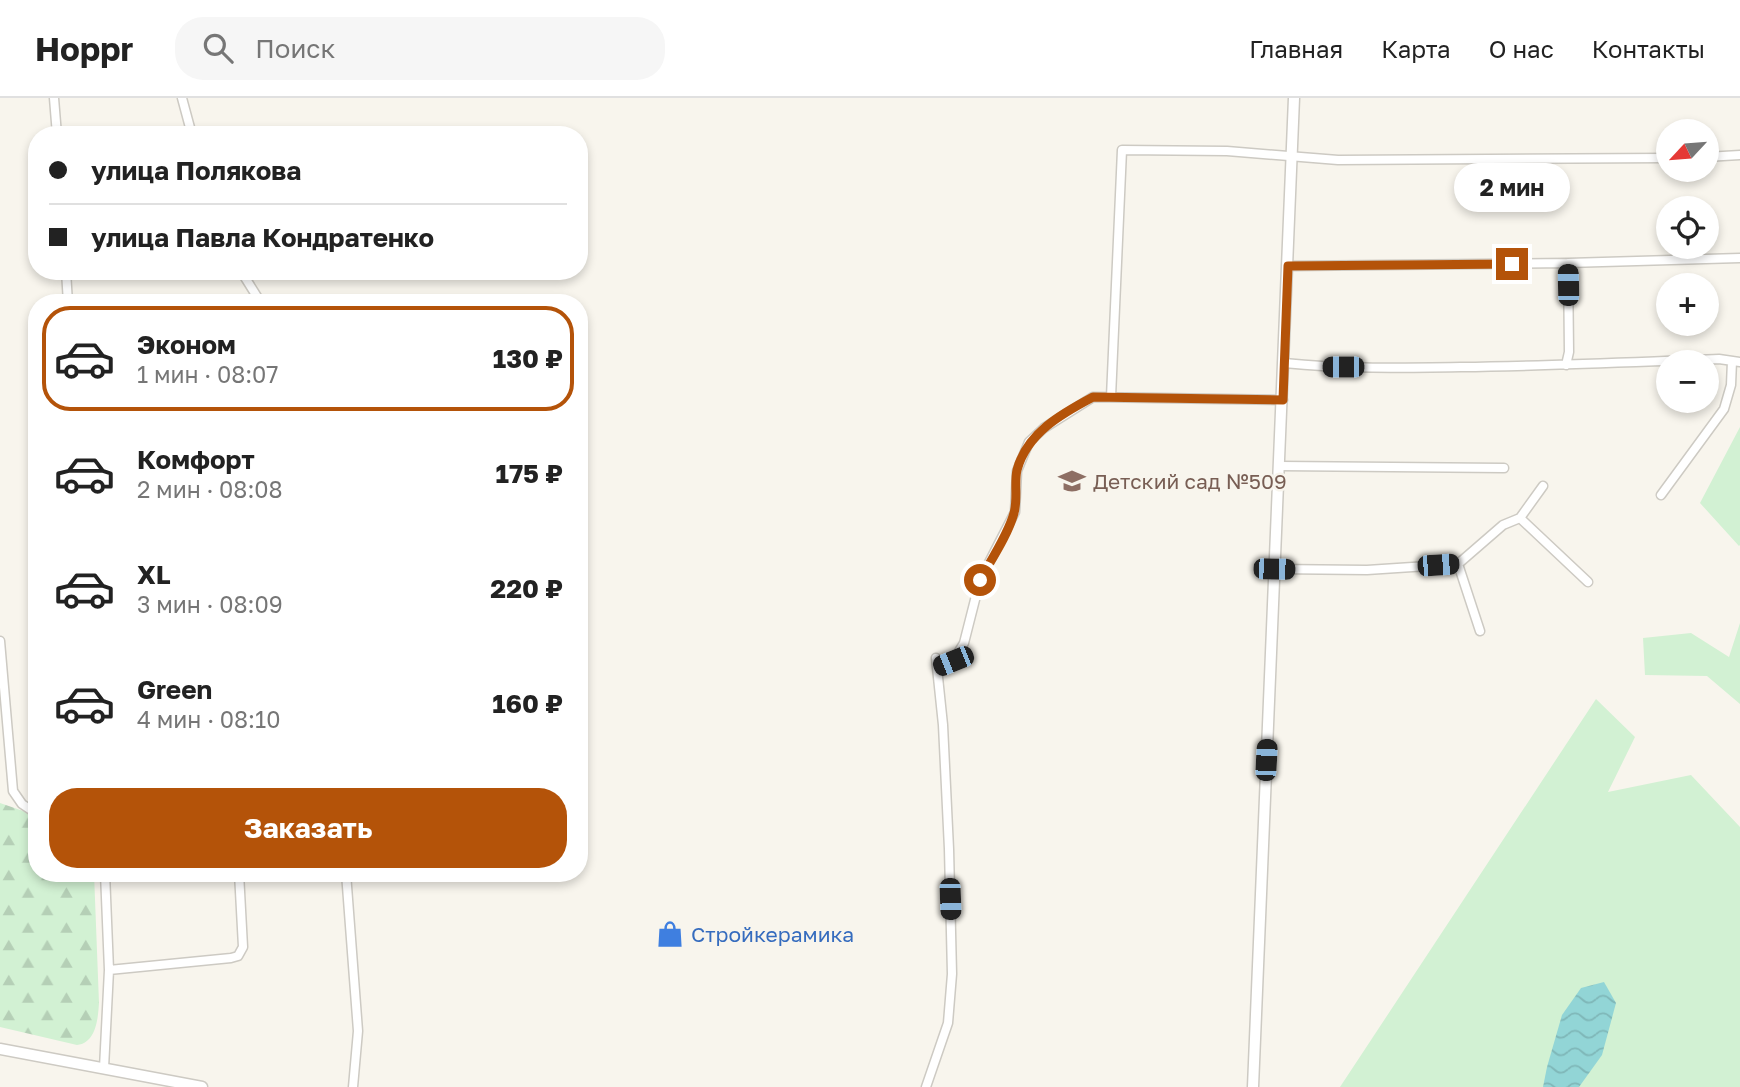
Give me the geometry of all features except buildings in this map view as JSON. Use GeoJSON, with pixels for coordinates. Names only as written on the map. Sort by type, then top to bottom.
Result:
{"type":"FeatureCollection","features":[{"type":"Feature","properties":{"kind":"street"},"geometry":{"type":"LineString","coordinates":[[54,98],[56,126]]}},
{"type":"Feature","properties":{"kind":"street"},"geometry":{"type":"LineString","coordinates":[[182,98],[190,126]]}},
{"type":"Feature","properties":{"kind":"street"},"geometry":{"type":"LineString","coordinates":[[1253,1087],[1294,98]]}},
{"type":"Feature","properties":{"kind":"street"},"geometry":{"type":"LineString","coordinates":[[1111,397],[1122,150],[1227,151],[1338,160],[1656,158]]}},
{"type":"Feature","properties":{"kind":"street"},"geometry":{"type":"LineString","coordinates":[[1719,156],[1740,155]]}},
{"type":"Feature","properties":{"kind":"street"},"geometry":{"type":"LineString","coordinates":[[1288,266],[1740,258]]}},
{"type":"Feature","properties":{"kind":"street"},"geometry":{"type":"LineString","coordinates":[[1566,365],[1569,352],[1568,263]]}},
{"type":"Feature","properties":{"kind":"street"},"geometry":{"type":"LineString","coordinates":[[1284,363],[1320,367],[1566,365],[1719,359],[1736,362],[1724,409],[1661,495]]}},
{"type":"Feature","properties":{"kind":"street"},"geometry":{"type":"LineString","coordinates":[[926,1087],[948,1023],[952,974],[943,724],[937,663],[953,661],[964,643],[980,580],[1015,512],[1017,471],[1029,442],[1044,428],[1093,397],[1283,400]]}},
{"type":"Feature","properties":{"kind":"street"},"geometry":{"type":"LineString","coordinates":[[1280,466],[1504,468]]}},
{"type":"Feature","properties":{"kind":"street"},"geometry":{"type":"LineString","coordinates":[[1274,569],[1367,570],[1458,564],[1503,525],[1520,518],[1544,486]]}},
{"type":"Feature","properties":{"kind":"street"},"geometry":{"type":"LineString","coordinates":[[1520,518],[1588,582]]}},
{"type":"Feature","properties":{"kind":"street"},"geometry":{"type":"LineString","coordinates":[[1458,564],[1480,631]]}},
{"type":"Feature","properties":{"kind":"street"},"geometry":{"type":"LineString","coordinates":[[0,641],[13,791],[28,808]]}},
{"type":"Feature","properties":{"kind":"street"},"geometry":{"type":"LineString","coordinates":[[104,1068],[109,970],[105,882]]}},
{"type":"Feature","properties":{"kind":"street"},"geometry":{"type":"LineString","coordinates":[[109,970],[238,956],[243,947],[239,882]]}},
{"type":"Feature","properties":{"kind":"street"},"geometry":{"type":"LineString","coordinates":[[347,882],[358,1031],[353,1087]]}},
{"type":"Feature","properties":{"kind":"street"},"geometry":{"type":"LineString","coordinates":[[0,1049],[202,1087]]}},
{"type":"Feature","properties":{"kind":"green space"},"geometry":{"type":"Polygon","coordinates":[[[1740,427],[1740,545],[1739,546],[1700,503],[1740,427]]]}},
{"type":"Feature","properties":{"kind":"green space"},"geometry":{"type":"Polygon","coordinates":[[[1740,623],[1740,704],[1707,676],[1645,675],[1643,638],[1691,633],[1729,657],[1740,623]]]}},
{"type":"Feature","properties":{"kind":"green space"},"geometry":{"type":"Polygon","coordinates":[[[1596,699],[1635,737],[1608,792],[1691,775],[1740,827],[1740,1087],[1340,1087],[1596,699]]]}},
{"type":"Feature","properties":{"kind":"green space"},"geometry":{"type":"Polygon","coordinates":[[[0,803],[28,813],[28,882],[94,882],[99,1003],[92,1035],[77,1045],[0,1027],[0,803]]]}},
{"type":"Feature","properties":{"kind":"water"},"geometry":{"type":"Polygon","coordinates":[[[1604,982],[1616,1003],[1602,1055],[1579,1087],[1543,1087],[1562,1015],[1581,988],[1604,982]]]}},
{"type":"Feature","properties":{"kind":"place","name":"Детский сад №509"},"geometry":{"type":"Point","coordinates":[1072,481]}},
{"type":"Feature","properties":{"kind":"place","name":"Стройкерамика"},"geometry":{"type":"Point","coordinates":[670,934]}},
{"type":"Feature","properties":{"kind":"route"},"geometry":{"type":"LineString","coordinates":[[980,580],[1015,512],[1017,471],[1029,442],[1044,428],[1081,404],[1093,397],[1283,400],[1288,266],[1512,264]]}}]}
